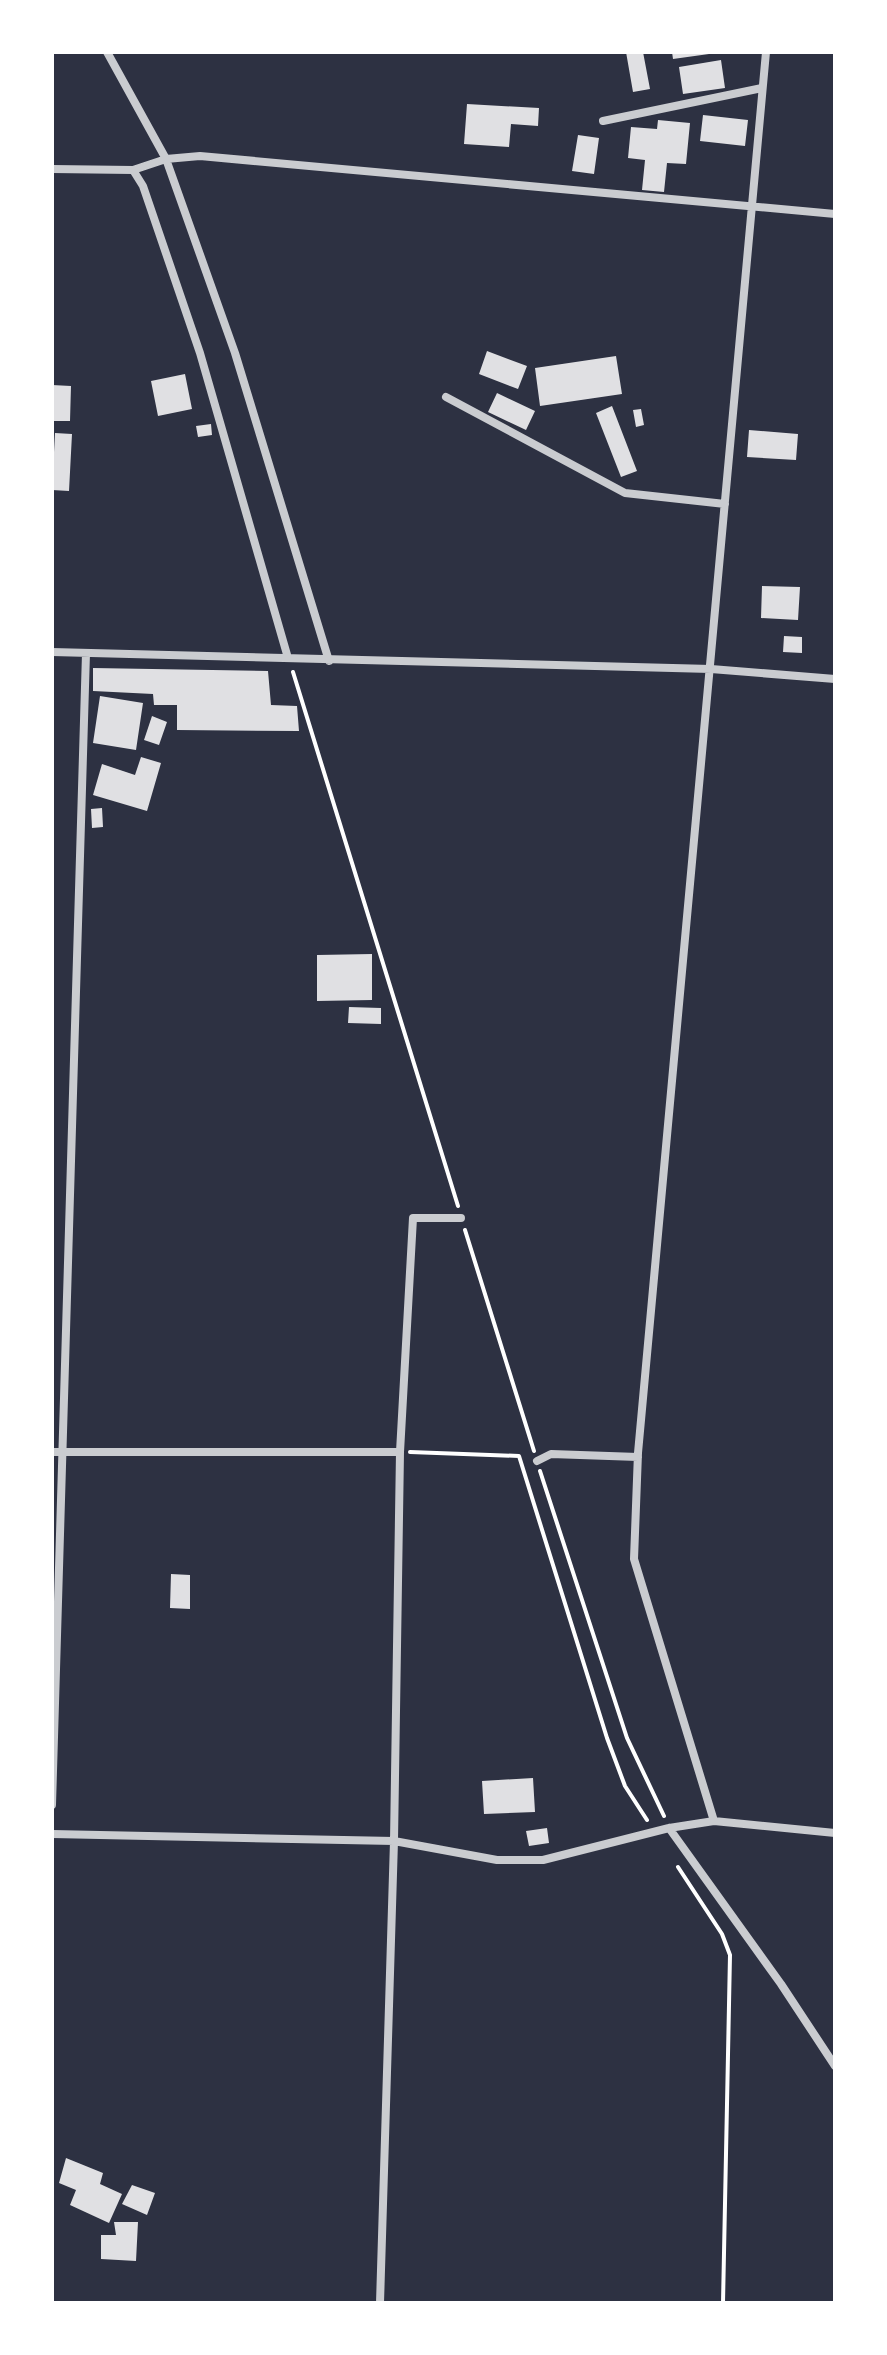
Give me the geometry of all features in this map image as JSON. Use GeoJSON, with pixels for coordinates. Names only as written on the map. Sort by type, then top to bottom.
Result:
{"type":"FeatureCollection","features":[{"type":"Feature","properties":{"kind":"street"},"geometry":{"type":"LineString","coordinates":[[107,52],[166,159],[235,353],[329,661]]}},
{"type":"Feature","properties":{"kind":"street"},"geometry":{"type":"LineString","coordinates":[[714,1821],[634,1559],[638,1457],[766,52]]}},
{"type":"Feature","properties":{"kind":"street"},"geometry":{"type":"LineString","coordinates":[[603,121],[762,88]]}},
{"type":"Feature","properties":{"kind":"street"},"geometry":{"type":"LineString","coordinates":[[52,169],[133,170],[166,159],[200,156],[835,214]]}},
{"type":"Feature","properties":{"kind":"street"},"geometry":{"type":"LineString","coordinates":[[133,170],[143,186],[200,353],[288,658]]}},
{"type":"Feature","properties":{"kind":"street"},"geometry":{"type":"LineString","coordinates":[[446,397],[625,493],[725,504]]}},
{"type":"Feature","properties":{"kind":"street"},"geometry":{"type":"LineString","coordinates":[[52,652],[711,669],[835,679]]}},
{"type":"Feature","properties":{"kind":"street"},"geometry":{"type":"LineString","coordinates":[[52,1805],[56,1452],[86,653]]}},
{"type":"Feature","properties":{"kind":"street"},"geometry":{"type":"LineString","coordinates":[[380,2303],[394,1841],[400,1452],[413,1218],[461,1218]]}},
{"type":"Feature","properties":{"kind":"street"},"geometry":{"type":"LineString","coordinates":[[56,1452],[400,1452]]}},
{"type":"Feature","properties":{"kind":"street"},"geometry":{"type":"LineString","coordinates":[[537,1461],[551,1454],[638,1457]]}},
{"type":"Feature","properties":{"kind":"street"},"geometry":{"type":"LineString","coordinates":[[52,1834],[394,1841],[497,1860],[543,1860],[669,1828],[714,1821],[835,1833]]}},
{"type":"Feature","properties":{"kind":"street"},"geometry":{"type":"LineString","coordinates":[[669,1828],[781,1984],[835,2066]]}},
{"type":"Feature","properties":{"kind":"path"},"geometry":{"type":"LineString","coordinates":[[288,658],[537,1461],[627,1738],[669,1828]]}},
{"type":"Feature","properties":{"kind":"building"},"geometry":{"type":"Polygon","coordinates":[[[626,52],[643,52],[650,89],[633,92],[626,52]]]}},
{"type":"Feature","properties":{"kind":"building"},"geometry":{"type":"Polygon","coordinates":[[[672,52],[709,52],[709,54],[673,59],[672,52]]]}},
{"type":"Feature","properties":{"kind":"building"},"geometry":{"type":"Polygon","coordinates":[[[721,60],[725,88],[683,94],[679,67],[721,60]]]}},
{"type":"Feature","properties":{"kind":"building"},"geometry":{"type":"Polygon","coordinates":[[[467,104],[539,108],[538,126],[511,124],[509,147],[464,144],[467,104]]]}},
{"type":"Feature","properties":{"kind":"building"},"geometry":{"type":"Polygon","coordinates":[[[703,115],[748,120],[745,146],[700,141],[703,115]]]}},
{"type":"Feature","properties":{"kind":"building"},"geometry":{"type":"Polygon","coordinates":[[[658,120],[690,123],[686,164],[667,163],[664,192],[642,190],[645,160],[628,158],[631,127],[657,129],[658,120]]]}},
{"type":"Feature","properties":{"kind":"building"},"geometry":{"type":"Polygon","coordinates":[[[578,135],[599,138],[594,174],[572,171],[578,135]]]}},
{"type":"Feature","properties":{"kind":"building"},"geometry":{"type":"Polygon","coordinates":[[[487,351],[527,366],[518,389],[479,374],[487,351]]]}},
{"type":"Feature","properties":{"kind":"building"},"geometry":{"type":"Polygon","coordinates":[[[616,356],[622,394],[540,406],[535,368],[616,356]]]}},
{"type":"Feature","properties":{"kind":"building"},"geometry":{"type":"Polygon","coordinates":[[[185,374],[192,409],[158,416],[151,381],[185,374]]]}},
{"type":"Feature","properties":{"kind":"building"},"geometry":{"type":"Polygon","coordinates":[[[52,385],[71,386],[70,421],[52,421],[52,385]]]}},
{"type":"Feature","properties":{"kind":"building"},"geometry":{"type":"Polygon","coordinates":[[[497,393],[535,411],[526,430],[488,412],[497,393]]]}},
{"type":"Feature","properties":{"kind":"building"},"geometry":{"type":"Polygon","coordinates":[[[612,406],[637,471],[621,477],[596,413],[612,406]]]}},
{"type":"Feature","properties":{"kind":"building"},"geometry":{"type":"Polygon","coordinates":[[[641,409],[644,425],[636,427],[633,410],[641,409]]]}},
{"type":"Feature","properties":{"kind":"building"},"geometry":{"type":"Polygon","coordinates":[[[211,424],[212,435],[198,437],[196,426],[211,424]]]}},
{"type":"Feature","properties":{"kind":"building"},"geometry":{"type":"Polygon","coordinates":[[[749,430],[798,434],[796,460],[747,457],[749,430]]]}},
{"type":"Feature","properties":{"kind":"building"},"geometry":{"type":"Polygon","coordinates":[[[55,433],[72,434],[69,491],[52,490],[55,433]]]}},
{"type":"Feature","properties":{"kind":"building"},"geometry":{"type":"Polygon","coordinates":[[[762,586],[800,587],[798,620],[761,618],[762,586]]]}},
{"type":"Feature","properties":{"kind":"building"},"geometry":{"type":"Polygon","coordinates":[[[784,636],[802,637],[802,653],[783,652],[784,636]]]}},
{"type":"Feature","properties":{"kind":"building"},"geometry":{"type":"Polygon","coordinates":[[[93,668],[268,671],[271,705],[297,706],[299,731],[177,730],[177,705],[154,705],[153,694],[93,691],[93,668]]]}},
{"type":"Feature","properties":{"kind":"building"},"geometry":{"type":"Polygon","coordinates":[[[100,696],[143,703],[136,750],[93,743],[100,696]]]}},
{"type":"Feature","properties":{"kind":"building"},"geometry":{"type":"Polygon","coordinates":[[[152,716],[167,722],[159,745],[144,740],[152,716]]]}},
{"type":"Feature","properties":{"kind":"building"},"geometry":{"type":"Polygon","coordinates":[[[141,757],[161,763],[147,811],[93,795],[102,764],[135,775],[141,757]]]}},
{"type":"Feature","properties":{"kind":"building"},"geometry":{"type":"Polygon","coordinates":[[[102,808],[103,827],[92,828],[91,809],[102,808]]]}},
{"type":"Feature","properties":{"kind":"building"},"geometry":{"type":"Polygon","coordinates":[[[372,954],[372,1000],[317,1001],[317,955],[372,954]]]}},
{"type":"Feature","properties":{"kind":"building"},"geometry":{"type":"Polygon","coordinates":[[[349,1007],[381,1008],[381,1024],[348,1023],[349,1007]]]}},
{"type":"Feature","properties":{"kind":"building"},"geometry":{"type":"Polygon","coordinates":[[[171,1574],[190,1575],[190,1609],[170,1608],[171,1574]]]}},
{"type":"Feature","properties":{"kind":"building"},"geometry":{"type":"Polygon","coordinates":[[[533,1778],[535,1812],[484,1814],[482,1781],[533,1778]]]}},
{"type":"Feature","properties":{"kind":"building"},"geometry":{"type":"Polygon","coordinates":[[[547,1828],[549,1843],[529,1846],[526,1831],[547,1828]]]}},
{"type":"Feature","properties":{"kind":"building"},"geometry":{"type":"Polygon","coordinates":[[[66,2158],[103,2173],[100,2184],[122,2194],[109,2223],[70,2205],[76,2190],[59,2183],[66,2158]]]}},
{"type":"Feature","properties":{"kind":"building"},"geometry":{"type":"Polygon","coordinates":[[[132,2185],[155,2193],[147,2215],[122,2204],[132,2185]]]}},
{"type":"Feature","properties":{"kind":"building"},"geometry":{"type":"Polygon","coordinates":[[[114,2222],[138,2222],[136,2261],[101,2259],[101,2235],[116,2235],[114,2222]]]}}]}
